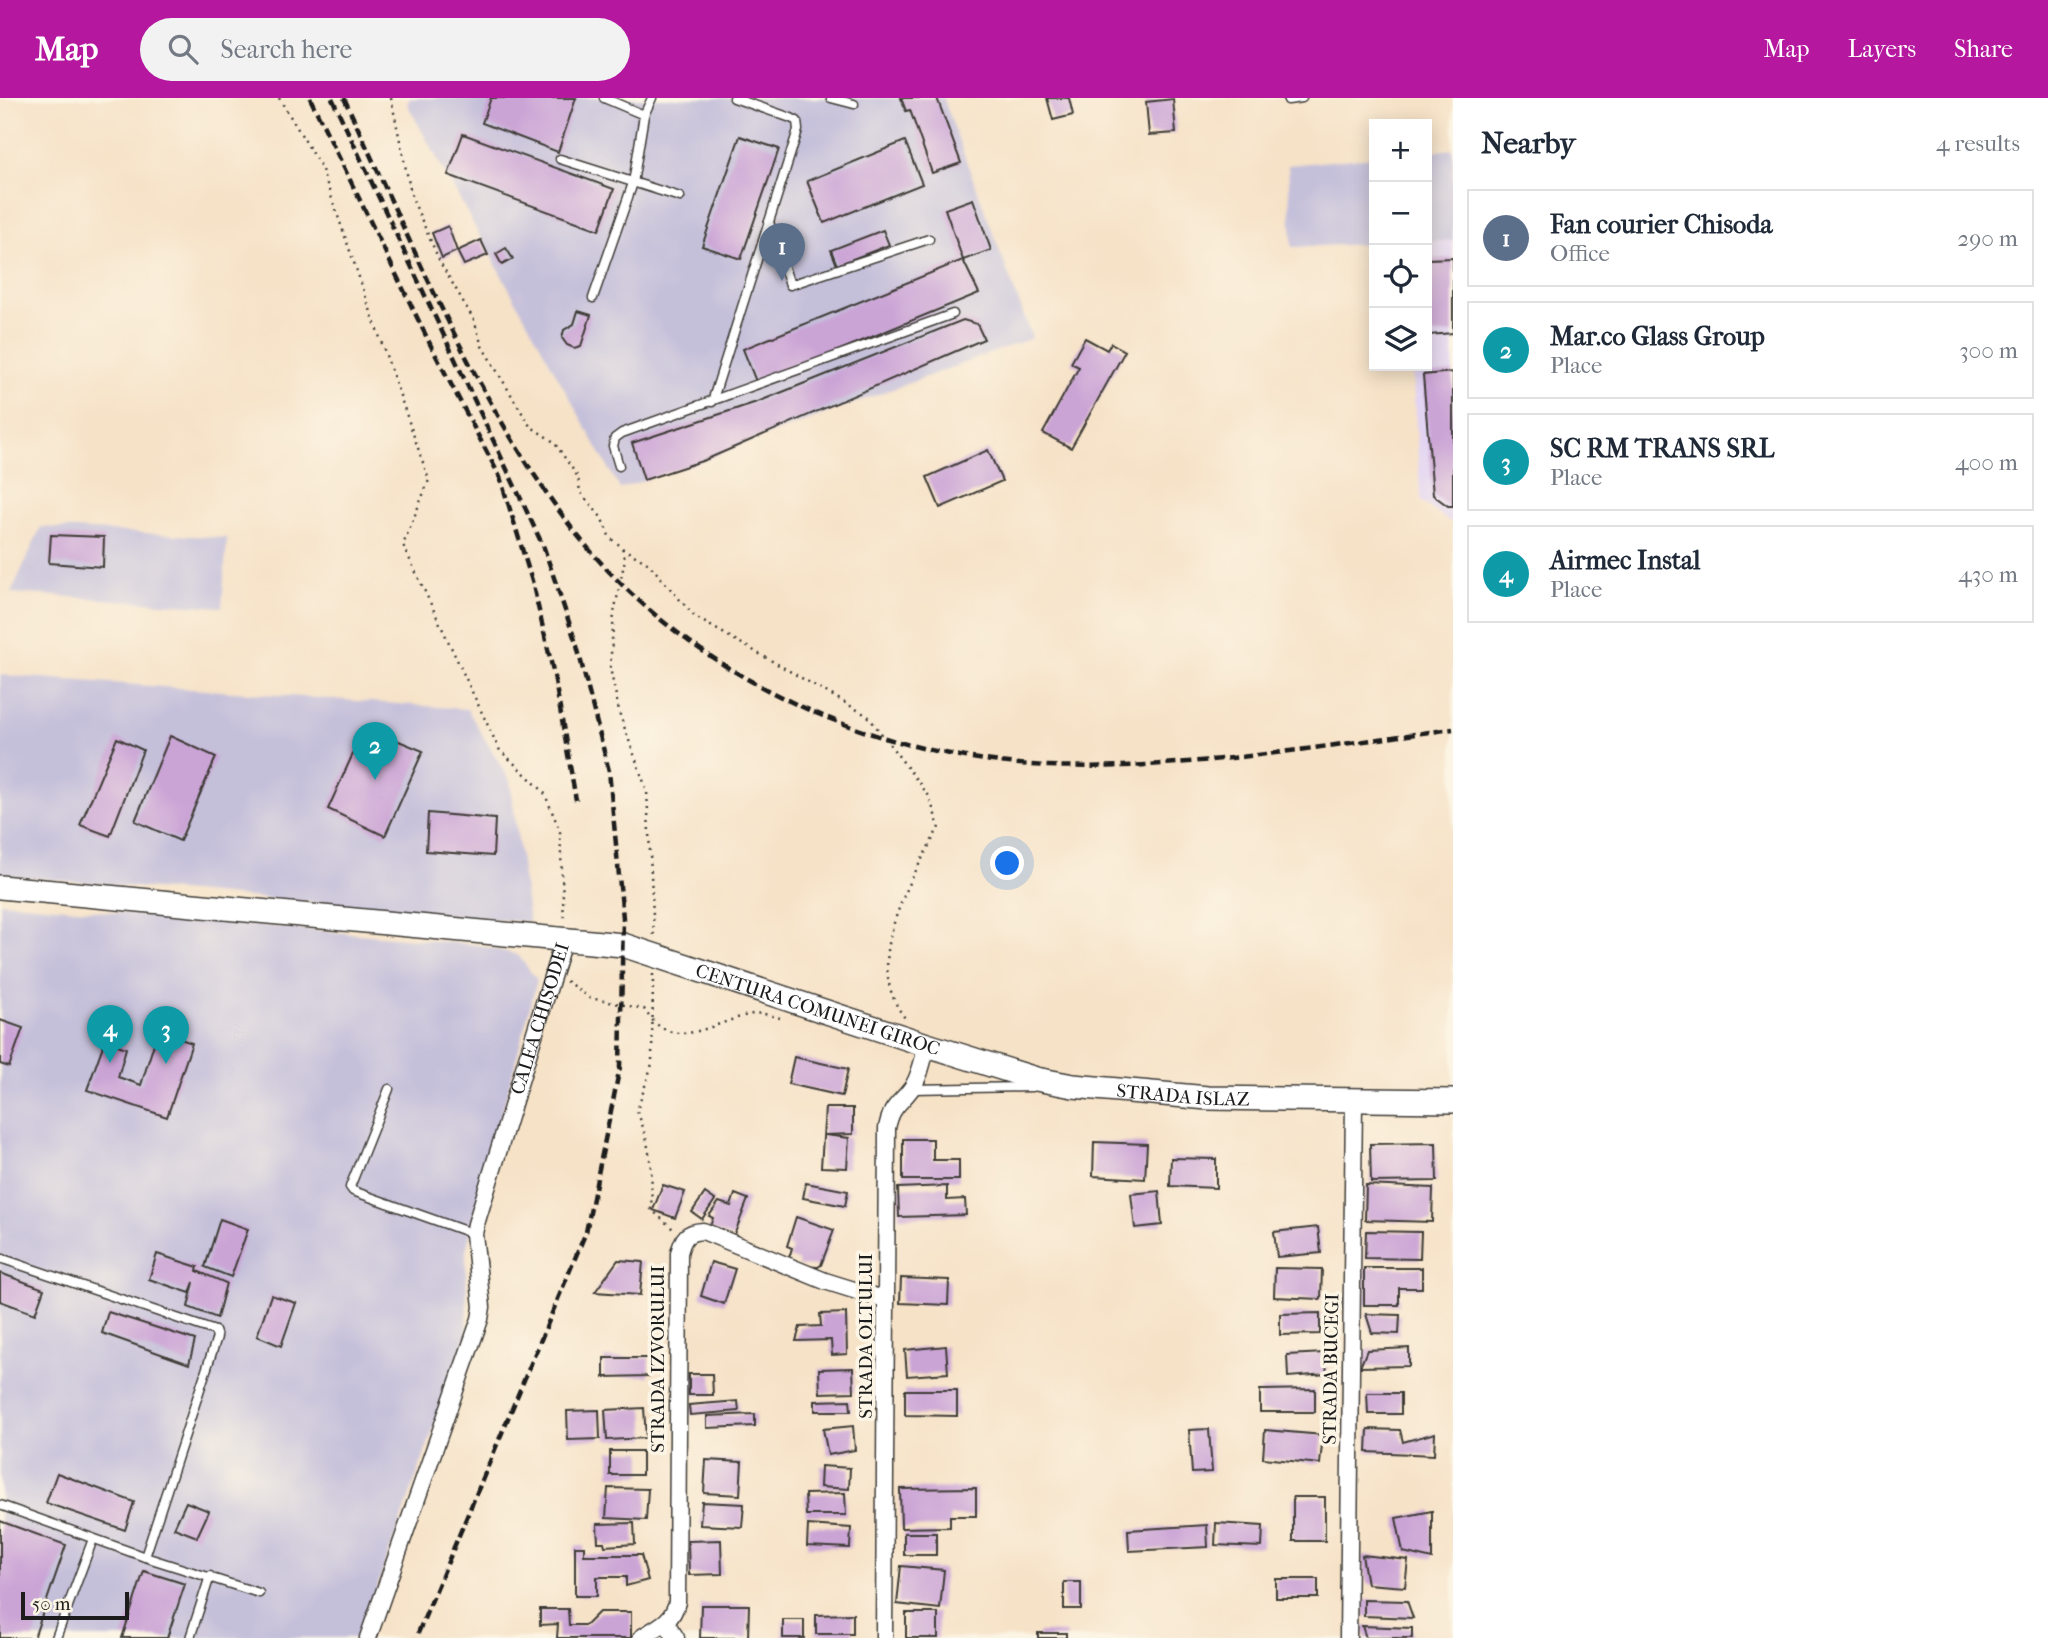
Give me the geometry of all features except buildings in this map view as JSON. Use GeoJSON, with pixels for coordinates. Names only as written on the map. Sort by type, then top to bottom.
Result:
{"type":"FeatureCollection","features":[{"type":"Feature","properties":{"kind":"main road","name":"CALEA CHIȘODEI"},"geometry":{"type":"LineString","coordinates":[[0,887],[564,938]]}},
{"type":"Feature","properties":{"kind":"main road","name":"CENTURA COMUNEI GIROC"},"geometry":{"type":"LineString","coordinates":[[564,938],[623,945],[654,954],[927,1045],[1035,1079],[1073,1086]]}},
{"type":"Feature","properties":{"kind":"main road","name":"STRADA ISLAZ"},"geometry":{"type":"LineString","coordinates":[[1073,1086],[1208,1098],[1453,1101]]}},
{"type":"Feature","properties":{"kind":"street","name":"CALEA CHIȘODEI"},"geometry":{"type":"LineString","coordinates":[[368,1638],[480,1320],[482,1307],[474,1234],[564,938]]}},
{"type":"Feature","properties":{"kind":"street","name":"STRADA OLTULUI"},"geometry":{"type":"LineString","coordinates":[[884,1638],[887,1128],[891,1111],[911,1089],[927,1045]]}},
{"type":"Feature","properties":{"kind":"street","name":"STRADA BUCEGI"},"geometry":{"type":"LineString","coordinates":[[1348,1638],[1354,1101]]}},
{"type":"Feature","properties":{"kind":"street"},"geometry":{"type":"LineString","coordinates":[[683,1238],[691,1232],[703,1231],[825,1282],[886,1300]]}},
{"type":"Feature","properties":{"kind":"street","name":"STRADA IZVORULUI"},"geometry":{"type":"LineString","coordinates":[[666,1623],[674,1614],[677,1602],[679,1253],[683,1238]]}},
{"type":"Feature","properties":{"kind":"street"},"geometry":{"type":"LineString","coordinates":[[641,1638],[666,1623],[676,1638]]}},
{"type":"Feature","properties":{"kind":"lane"},"geometry":{"type":"LineString","coordinates":[[604,98],[644,115]]}},
{"type":"Feature","properties":{"kind":"lane"},"geometry":{"type":"LineString","coordinates":[[593,298],[633,183],[644,115],[652,98]]}},
{"type":"Feature","properties":{"kind":"lane"},"geometry":{"type":"LineString","coordinates":[[712,402],[798,130],[797,121],[734,98]]}},
{"type":"Feature","properties":{"kind":"lane"},"geometry":{"type":"LineString","coordinates":[[831,98],[854,104]]}},
{"type":"Feature","properties":{"kind":"lane"},"geometry":{"type":"LineString","coordinates":[[1288,100],[1302,98]]}},
{"type":"Feature","properties":{"kind":"lane"},"geometry":{"type":"LineString","coordinates":[[560,159],[680,197]]}},
{"type":"Feature","properties":{"kind":"lane"},"geometry":{"type":"LineString","coordinates":[[769,220],[790,285],[929,239]]}},
{"type":"Feature","properties":{"kind":"lane"},"geometry":{"type":"LineString","coordinates":[[619,466],[613,446],[615,438],[622,433],[953,314]]}},
{"type":"Feature","properties":{"kind":"lane","name":"STRADA ISLAZ"},"geometry":{"type":"LineString","coordinates":[[911,1089],[1073,1086]]}},
{"type":"Feature","properties":{"kind":"lane"},"geometry":{"type":"LineString","coordinates":[[389,1089],[350,1187],[353,1191],[474,1234]]}},
{"type":"Feature","properties":{"kind":"lane"},"geometry":{"type":"LineString","coordinates":[[0,1258],[215,1331],[217,1337],[145,1557]]}},
{"type":"Feature","properties":{"kind":"lane"},"geometry":{"type":"LineString","coordinates":[[0,1506],[145,1557],[259,1593]]}},
{"type":"Feature","properties":{"kind":"lane"},"geometry":{"type":"LineString","coordinates":[[56,1638],[93,1539]]}},
{"type":"Feature","properties":{"kind":"lane"},"geometry":{"type":"LineString","coordinates":[[190,1638],[210,1576]]}},
{"type":"Feature","properties":{"kind":"path"},"geometry":{"type":"LineString","coordinates":[[279,98],[321,167],[429,480],[403,545],[499,749],[544,792],[560,831],[564,938]]}},
{"type":"Feature","properties":{"kind":"path"},"geometry":{"type":"LineString","coordinates":[[391,98],[412,198],[440,262],[474,320],[482,346],[530,426],[554,442],[578,477],[580,492],[601,517],[610,538],[649,564],[695,617],[868,716],[929,796],[939,827],[901,896],[891,932],[888,975],[897,1007],[927,1045]]}},
{"type":"Feature","properties":{"kind":"path"},"geometry":{"type":"LineString","coordinates":[[622,547],[625,559],[614,613],[610,668],[620,715],[647,791],[651,828],[654,954],[652,1064],[637,1111],[649,1139],[654,1169],[651,1209],[683,1238]]}},
{"type":"Feature","properties":{"kind":"path"},"geometry":{"type":"LineString","coordinates":[[555,972],[590,998],[644,1009],[652,1022],[670,1033],[702,1030],[755,1013],[782,1018]]}},
{"type":"Feature","properties":{"kind":"shaded area"},"geometry":{"type":"Polygon","coordinates":[[[410,98],[943,98],[1032,338],[620,489],[407,104],[410,98]]]}},
{"type":"Feature","properties":{"kind":"shaded area"},"geometry":{"type":"Polygon","coordinates":[[[1453,149],[1453,240],[1432,242],[1432,151],[1453,149]]]}},
{"type":"Feature","properties":{"kind":"shaded area"},"geometry":{"type":"Polygon","coordinates":[[[1369,157],[1369,244],[1292,247],[1288,165],[1369,157]]]}},
{"type":"Feature","properties":{"kind":"shaded area"},"geometry":{"type":"Polygon","coordinates":[[[1453,240],[1453,521],[1448,521],[1421,501],[1412,371],[1432,371],[1432,242],[1453,240]]]}},
{"type":"Feature","properties":{"kind":"shaded area"},"geometry":{"type":"Polygon","coordinates":[[[41,527],[227,538],[222,607],[11,593],[41,527]]]}},
{"type":"Feature","properties":{"kind":"shaded area"},"geometry":{"type":"Polygon","coordinates":[[[0,675],[467,709],[510,781],[529,922],[0,875],[0,675]]]}},
{"type":"Feature","properties":{"kind":"shaded area"},"geometry":{"type":"Polygon","coordinates":[[[0,902],[479,945],[518,955],[537,980],[466,1250],[467,1335],[359,1638],[0,1638],[0,902]]]}},
{"type":"Feature","properties":{"kind":"railway"},"geometry":{"type":"LineString","coordinates":[[310,98],[433,350],[500,477],[532,581],[554,675],[576,800]]}},
{"type":"Feature","properties":{"kind":"railway"},"geometry":{"type":"LineString","coordinates":[[332,98],[544,548],[577,646],[609,771],[623,918],[620,1067],[586,1232],[416,1638]]}},
{"type":"Feature","properties":{"kind":"railway"},"geometry":{"type":"LineString","coordinates":[[344,98],[447,318],[504,426],[536,478],[571,527],[616,579],[667,625],[723,665],[784,698],[847,725],[913,746],[981,759],[1049,766],[1099,767],[1201,761],[1453,729]]}},
{"type":"Feature","properties":{"kind":"place","name":"Fan courier Chisoda"},"geometry":{"type":"Point","coordinates":[782,281]}},
{"type":"Feature","properties":{"kind":"place","name":"Mar.co Glass Group"},"geometry":{"type":"Point","coordinates":[375,780]}},
{"type":"Feature","properties":{"kind":"place","name":"Airmec Instal"},"geometry":{"type":"Point","coordinates":[110,1063]}},
{"type":"Feature","properties":{"kind":"place","name":"SC RM TRANS SRL"},"geometry":{"type":"Point","coordinates":[166,1064]}}]}
